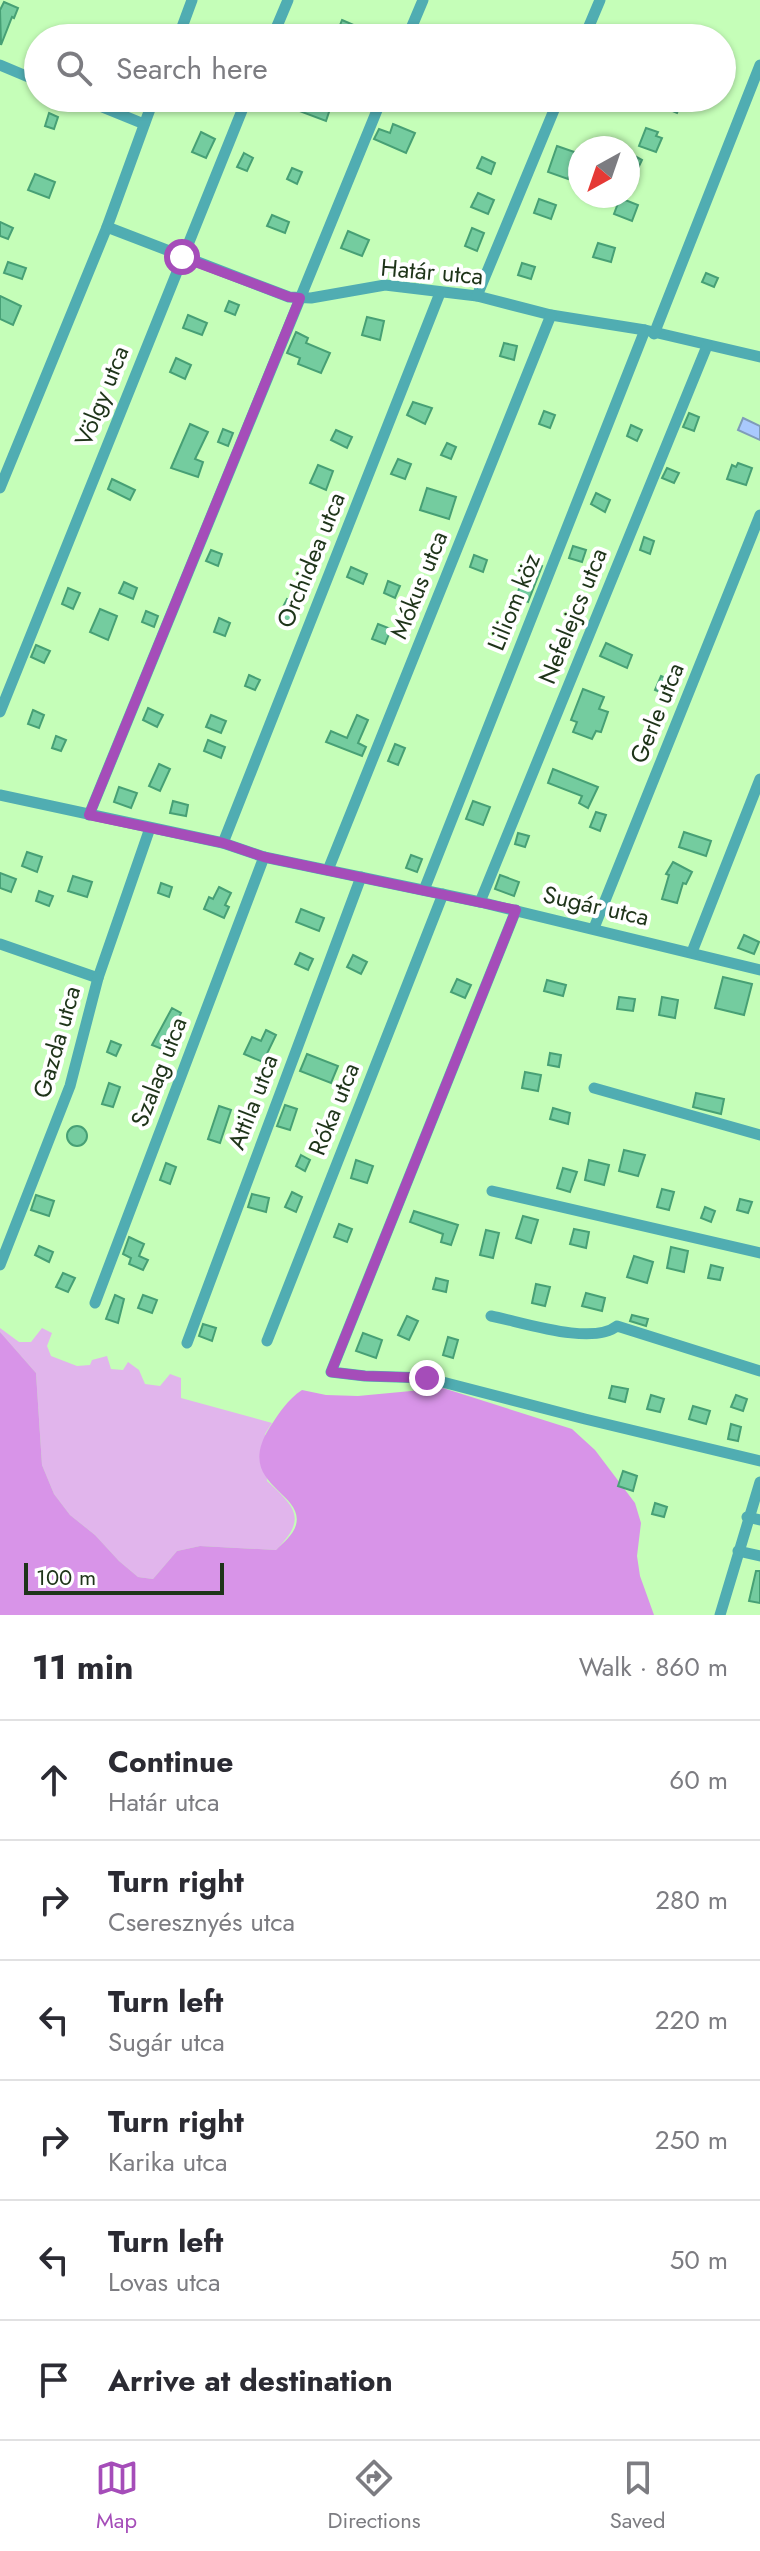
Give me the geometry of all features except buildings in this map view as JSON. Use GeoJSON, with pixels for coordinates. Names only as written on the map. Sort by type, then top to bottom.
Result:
{"type":"FeatureCollection","features":[{"type":"Feature","properties":{"kind":"street"},"geometry":{"type":"LineString","coordinates":[[183,24],[192,0]]}},
{"type":"Feature","properties":{"kind":"street"},"geometry":{"type":"LineString","coordinates":[[278,24],[288,0]]}},
{"type":"Feature","properties":{"kind":"street"},"geometry":{"type":"LineString","coordinates":[[413,24],[423,0]]}},
{"type":"Feature","properties":{"kind":"street"},"geometry":{"type":"LineString","coordinates":[[590,24],[600,0]]}},
{"type":"Feature","properties":{"kind":"street"},"geometry":{"type":"LineString","coordinates":[[0,65],[24,75]]}},
{"type":"Feature","properties":{"kind":"street","name":"Liliom köz"},"geometry":{"type":"LineString","coordinates":[[424,890],[760,65]]}},
{"type":"Feature","properties":{"kind":"street"},"geometry":{"type":"LineString","coordinates":[[114,112],[144,124]]}},
{"type":"Feature","properties":{"kind":"street"},"geometry":{"type":"LineString","coordinates":[[0,488],[107,227],[149,112]]}},
{"type":"Feature","properties":{"kind":"street","name":"Völgy utca"},"geometry":{"type":"LineString","coordinates":[[0,712],[241,112]]}},
{"type":"Feature","properties":{"kind":"street"},"geometry":{"type":"LineString","coordinates":[[89,815],[376,112]]}},
{"type":"Feature","properties":{"kind":"street"},"geometry":{"type":"LineString","coordinates":[[477,296],[553,112]]}},
{"type":"Feature","properties":{"kind":"street","name":"Határ utca"},"geometry":{"type":"LineString","coordinates":[[107,227],[289,297],[385,285],[477,296],[551,315],[650,332],[760,357]]}},
{"type":"Feature","properties":{"kind":"street","name":"Orchidea utca"},"geometry":{"type":"LineString","coordinates":[[223,843],[440,293]]}},
{"type":"Feature","properties":{"kind":"street","name":"Mókus utca"},"geometry":{"type":"LineString","coordinates":[[328,870],[551,315]]}},
{"type":"Feature","properties":{"kind":"street","name":"Nefelejcs utca"},"geometry":{"type":"LineString","coordinates":[[480,902],[707,346]]}},
{"type":"Feature","properties":{"kind":"street","name":"Gerle utca"},"geometry":{"type":"LineString","coordinates":[[594,928],[760,515]]}},
{"type":"Feature","properties":{"kind":"street"},"geometry":{"type":"LineString","coordinates":[[692,952],[760,779]]}},
{"type":"Feature","properties":{"kind":"street","name":"Sugár utca"},"geometry":{"type":"LineString","coordinates":[[0,795],[223,843],[264,857],[516,910],[760,970]]}},
{"type":"Feature","properties":{"kind":"street","name":"Gazda utca"},"geometry":{"type":"LineString","coordinates":[[0,1265],[70,1086],[98,978],[150,828]]}},
{"type":"Feature","properties":{"kind":"street","name":"Szalag utca"},"geometry":{"type":"LineString","coordinates":[[95,1303],[264,857]]}},
{"type":"Feature","properties":{"kind":"street","name":"Attila utca"},"geometry":{"type":"LineString","coordinates":[[187,1343],[361,877]]}},
{"type":"Feature","properties":{"kind":"street","name":"Róka utca"},"geometry":{"type":"LineString","coordinates":[[267,1341],[443,894]]}},
{"type":"Feature","properties":{"kind":"street"},"geometry":{"type":"LineString","coordinates":[[516,910],[331,1372],[427,1378],[760,1461]]}},
{"type":"Feature","properties":{"kind":"street"},"geometry":{"type":"LineString","coordinates":[[0,944],[98,978]]}},
{"type":"Feature","properties":{"kind":"street"},"geometry":{"type":"LineString","coordinates":[[594,1088],[760,1135]]}},
{"type":"Feature","properties":{"kind":"street"},"geometry":{"type":"LineString","coordinates":[[492,1191],[760,1253]]}},
{"type":"Feature","properties":{"kind":"street"},"geometry":{"type":"LineString","coordinates":[[491,1316],[585,1335],[609,1332],[617,1326],[760,1371]]}},
{"type":"Feature","properties":{"kind":"street"},"geometry":{"type":"LineString","coordinates":[[720,1615],[760,1482]]}},
{"type":"Feature","properties":{"kind":"street"},"geometry":{"type":"LineString","coordinates":[[747,1517],[760,1520]]}},
{"type":"Feature","properties":{"kind":"street"},"geometry":{"type":"LineString","coordinates":[[738,1551],[760,1556]]}},
{"type":"Feature","properties":{"kind":"shaded area"},"geometry":{"type":"Polygon","coordinates":[[[0,1328],[19,1342],[31,1342],[42,1328],[52,1333],[47,1346],[51,1356],[77,1366],[90,1365],[92,1360],[107,1356],[111,1369],[123,1370],[128,1362],[139,1370],[145,1384],[160,1386],[170,1374],[181,1378],[181,1398],[272,1423],[265,1434],[267,1481],[285,1498],[294,1513],[295,1521],[286,1539],[276,1550],[200,1546],[177,1551],[153,1579],[138,1577],[70,1515],[54,1494],[42,1465],[36,1373],[0,1332],[0,1328]]]}},
{"type":"Feature","properties":{"kind":"shaded area"},"geometry":{"type":"Polygon","coordinates":[[[0,1332],[36,1373],[42,1465],[54,1494],[70,1515],[138,1577],[153,1579],[177,1551],[200,1546],[276,1550],[288,1539],[296,1525],[296,1513],[264,1475],[260,1462],[261,1446],[281,1411],[302,1390],[326,1395],[358,1396],[443,1388],[572,1429],[595,1450],[635,1503],[641,1523],[637,1556],[640,1576],[654,1615],[0,1615],[0,1332]]]}},
{"type":"Feature","properties":{"kind":"water"},"geometry":{"type":"Polygon","coordinates":[[[743,418],[760,426],[760,440],[738,430],[743,418]]]}},
{"type":"Feature","properties":{"kind":"route"},"geometry":{"type":"LineString","coordinates":[[182,257],[289,297],[300,298],[89,815],[223,843],[264,857],[516,910],[331,1372],[427,1378]]}}]}
